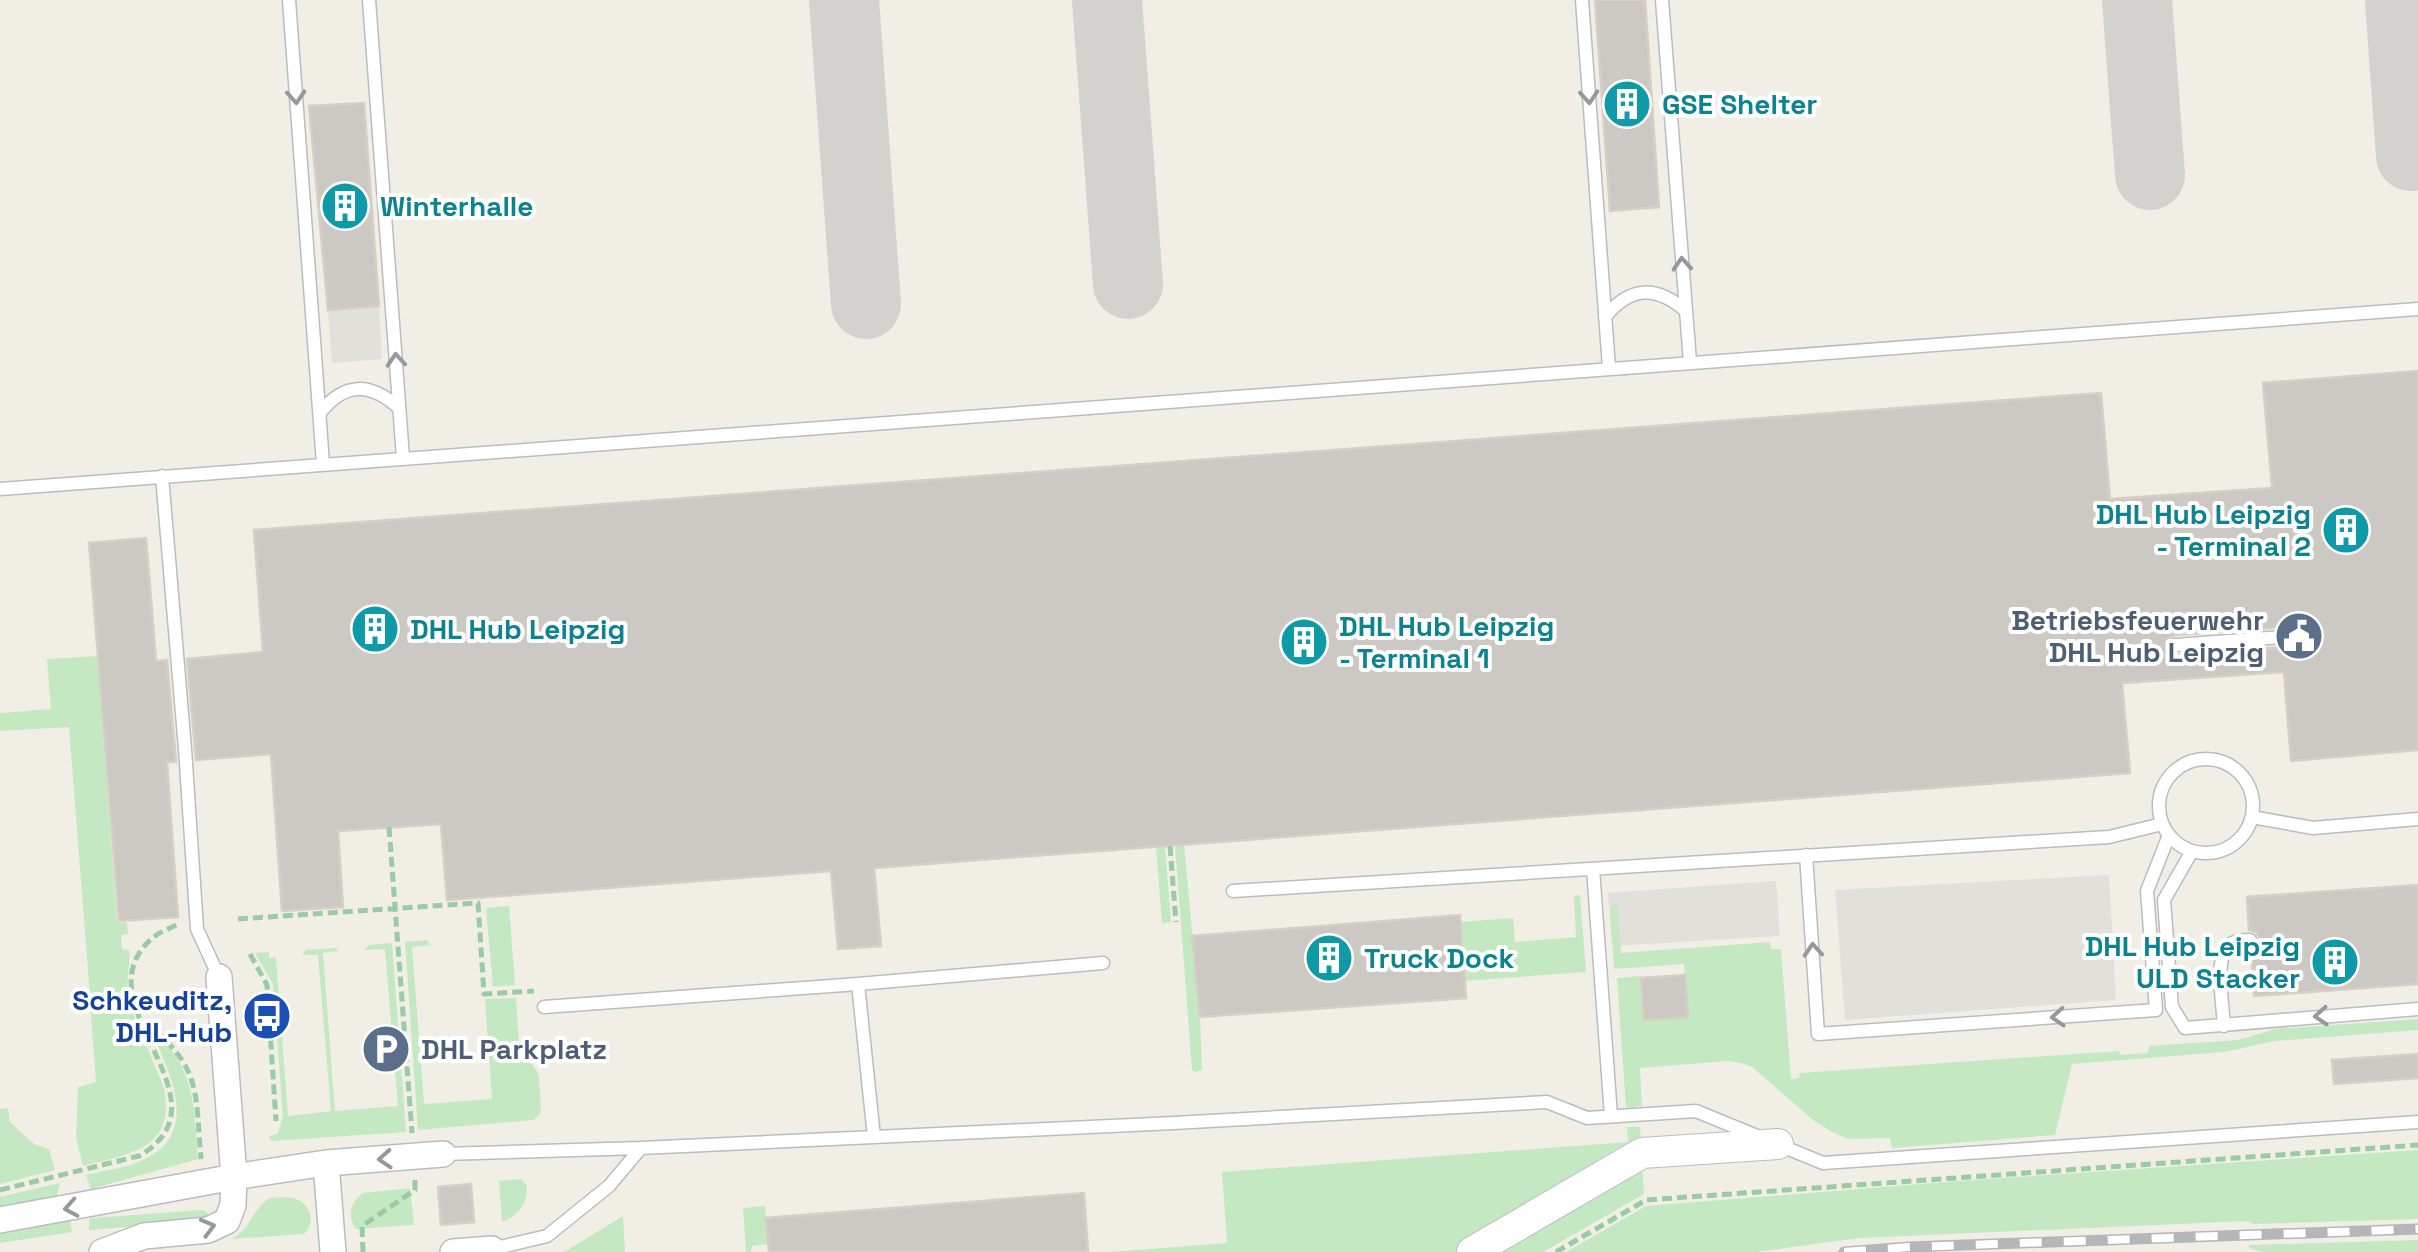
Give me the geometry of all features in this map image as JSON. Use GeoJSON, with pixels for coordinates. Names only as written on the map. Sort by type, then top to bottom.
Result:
{"type":"FeatureCollection","features":[{"type":"Feature","properties":{"kind":"street"},"geometry":{"type":"LineString","coordinates":[[102,1252],[144,1236],[208,1230],[228,1221],[234,1177],[219,977]]}},
{"type":"Feature","properties":{"kind":"street"},"geometry":{"type":"LineString","coordinates":[[1472,1252],[1642,1153],[1778,1144]]}},
{"type":"Feature","properties":{"kind":"street"},"geometry":{"type":"LineString","coordinates":[[0,1220],[326,1163],[443,1154]]}},
{"type":"Feature","properties":{"kind":"street"},"geometry":{"type":"LineString","coordinates":[[326,1163],[332,1252]]}},
{"type":"Feature","properties":{"kind":"street"},"geometry":{"type":"LineString","coordinates":[[452,1252],[492,1249]]}},
{"type":"Feature","properties":{"kind":"lane"},"geometry":{"type":"LineString","coordinates":[[289,0],[323,464]]}},
{"type":"Feature","properties":{"kind":"lane"},"geometry":{"type":"LineString","coordinates":[[369,0],[403,458]]}},
{"type":"Feature","properties":{"kind":"lane"},"geometry":{"type":"LineString","coordinates":[[1582,0],[1609,368]]}},
{"type":"Feature","properties":{"kind":"lane"},"geometry":{"type":"LineString","coordinates":[[1662,0],[1690,362]]}},
{"type":"Feature","properties":{"kind":"lane"},"geometry":{"type":"LineString","coordinates":[[1605,317],[1619,300],[1644,292],[1668,296],[1686,311]]}},
{"type":"Feature","properties":{"kind":"lane"},"geometry":{"type":"LineString","coordinates":[[0,488],[2418,309]]}},
{"type":"Feature","properties":{"kind":"lane"},"geometry":{"type":"LineString","coordinates":[[320,414],[333,396],[357,389],[382,392],[399,408]]}},
{"type":"Feature","properties":{"kind":"lane"},"geometry":{"type":"LineString","coordinates":[[162,476],[197,928],[219,977]]}},
{"type":"Feature","properties":{"kind":"lane"},"geometry":{"type":"LineString","coordinates":[[2176,645],[2282,637]]}},
{"type":"Feature","properties":{"kind":"lane"},"geometry":{"type":"LineString","coordinates":[[2202,759],[2217,760],[2243,776],[2250,789],[2252,817],[2235,843],[2207,853],[2192,850],[2166,829],[2159,811],[2160,797],[2173,772],[2202,759]]}},
{"type":"Feature","properties":{"kind":"lane"},"geometry":{"type":"LineString","coordinates":[[2252,817],[2313,828],[2418,819]]}},
{"type":"Feature","properties":{"kind":"lane"},"geometry":{"type":"LineString","coordinates":[[1233,891],[2108,837],[2166,829]]}},
{"type":"Feature","properties":{"kind":"lane"},"geometry":{"type":"LineString","coordinates":[[1806,856],[1818,1034],[2156,1010],[2148,891],[2166,829]]}},
{"type":"Feature","properties":{"kind":"lane"},"geometry":{"type":"LineString","coordinates":[[2192,850],[2164,900],[2172,1008],[2185,1028],[2418,1009]]}},
{"type":"Feature","properties":{"kind":"lane"},"geometry":{"type":"LineString","coordinates":[[1593,868],[1611,1116]]}},
{"type":"Feature","properties":{"kind":"lane"},"geometry":{"type":"LineString","coordinates":[[2224,1026],[2220,960],[2226,948],[2236,941],[2250,940]]}},
{"type":"Feature","properties":{"kind":"lane"},"geometry":{"type":"LineString","coordinates":[[544,1006],[1103,963]]}},
{"type":"Feature","properties":{"kind":"lane"},"geometry":{"type":"LineString","coordinates":[[858,984],[874,1137]]}},
{"type":"Feature","properties":{"kind":"lane"},"geometry":{"type":"LineString","coordinates":[[443,1154],[1174,1124],[1546,1102],[1587,1118],[1696,1111],[1823,1163],[2418,1122]]}},
{"type":"Feature","properties":{"kind":"lane"},"geometry":{"type":"LineString","coordinates":[[492,1249],[546,1236],[608,1186],[642,1148]]}},
{"type":"Feature","properties":{"kind":"path"},"geometry":{"type":"LineString","coordinates":[[363,1252],[362,1226],[415,1190],[389,827]]}},
{"type":"Feature","properties":{"kind":"path"},"geometry":{"type":"LineString","coordinates":[[1170,846],[1176,922]]}},
{"type":"Feature","properties":{"kind":"path"},"geometry":{"type":"LineString","coordinates":[[238,919],[478,903],[484,994],[542,990],[544,1006]]}},
{"type":"Feature","properties":{"kind":"path"},"geometry":{"type":"LineString","coordinates":[[0,1190],[139,1156],[154,1147],[166,1131],[171,1114],[164,1068],[140,1018],[130,978],[148,941],[184,923]]}},
{"type":"Feature","properties":{"kind":"path"},"geometry":{"type":"LineString","coordinates":[[250,954],[266,985],[276,1121]]}},
{"type":"Feature","properties":{"kind":"path"},"geometry":{"type":"LineString","coordinates":[[140,1018],[168,1040],[185,1061],[195,1088],[202,1158]]}},
{"type":"Feature","properties":{"kind":"path"},"geometry":{"type":"LineString","coordinates":[[1556,1252],[1646,1200],[2418,1145]]}},
{"type":"Feature","properties":{"kind":"shaded area"},"geometry":{"type":"Polygon","coordinates":[[[379,306],[382,359],[332,363],[328,310],[379,306]]]}},
{"type":"Feature","properties":{"kind":"shaded area"},"geometry":{"type":"Polygon","coordinates":[[[2109,875],[2116,1000],[1845,1020],[1835,890],[2109,875]]]}},
{"type":"Feature","properties":{"kind":"shaded area"},"geometry":{"type":"Polygon","coordinates":[[[1776,881],[1780,936],[1612,946],[1608,893],[1776,881]]]}},
{"type":"Feature","properties":{"kind":"green space"},"geometry":{"type":"Polygon","coordinates":[[[97,656],[117,919],[119,923],[127,922],[128,934],[121,935],[122,949],[129,950],[129,961],[128,993],[90,996],[69,727],[0,731],[0,713],[51,709],[47,659],[97,656]]]}},
{"type":"Feature","properties":{"kind":"green space"},"geometry":{"type":"Polygon","coordinates":[[[1184,844],[1200,1017],[1202,1070],[1195,1072],[1175,845],[1184,844]]]}},
{"type":"Feature","properties":{"kind":"green space"},"geometry":{"type":"Polygon","coordinates":[[[1165,846],[1171,922],[1162,923],[1156,847],[1165,846]]]}},
{"type":"Feature","properties":{"kind":"green space"},"geometry":{"type":"Polygon","coordinates":[[[1580,895],[1586,972],[1464,981],[1460,922],[1513,918],[1515,942],[1576,937],[1574,896],[1580,895]]]}},
{"type":"Feature","properties":{"kind":"green space"},"geometry":{"type":"Polygon","coordinates":[[[1617,904],[1621,953],[1770,942],[1771,949],[1781,949],[1791,1079],[1799,1078],[1800,1073],[2119,1051],[2120,1055],[2148,1053],[2149,1046],[2238,1040],[2275,1029],[2418,1019],[2418,1030],[2275,1041],[2224,1052],[2072,1064],[2055,1135],[1892,1148],[1890,1138],[1848,1139],[1813,1120],[1752,1067],[1729,1061],[1640,1068],[1642,1106],[1626,1108],[1617,978],[1641,976],[1645,1020],[1688,1016],[1684,964],[1614,969],[1610,908],[1617,904]]]}},
{"type":"Feature","properties":{"kind":"green space"},"geometry":{"type":"Polygon","coordinates":[[[509,906],[515,985],[493,987],[486,908],[509,906]]]}},
{"type":"Feature","properties":{"kind":"green space"},"geometry":{"type":"Polygon","coordinates":[[[427,940],[430,945],[412,947],[424,1104],[492,1099],[485,999],[516,998],[520,1061],[532,1064],[539,1075],[541,1112],[534,1120],[418,1130],[405,942],[427,940]]]}},
{"type":"Feature","properties":{"kind":"green space"},"geometry":{"type":"Polygon","coordinates":[[[392,943],[406,1132],[272,1141],[268,1137],[278,1133],[283,1116],[273,984],[255,953],[269,952],[269,958],[276,957],[288,1116],[331,1111],[318,955],[302,955],[306,950],[339,951],[323,953],[335,1111],[398,1106],[385,949],[364,950],[369,945],[392,943]]]}},
{"type":"Feature","properties":{"kind":"green space"},"geometry":{"type":"Polygon","coordinates":[[[128,1001],[164,1088],[163,1125],[145,1146],[83,1166],[76,1138],[78,1087],[96,1082],[90,1004],[128,1001]]]}},
{"type":"Feature","properties":{"kind":"green space"},"geometry":{"type":"Polygon","coordinates":[[[151,1030],[166,1043],[185,1072],[193,1105],[198,1159],[91,1189],[86,1175],[147,1158],[173,1132],[176,1098],[151,1030]]]}},
{"type":"Feature","properties":{"kind":"green space"},"geometry":{"type":"Polygon","coordinates":[[[8,1108],[10,1122],[34,1144],[49,1149],[55,1170],[0,1184],[0,1109],[8,1108]]]}},
{"type":"Feature","properties":{"kind":"green space"},"geometry":{"type":"Polygon","coordinates":[[[1627,1127],[1640,1127],[1644,1194],[1543,1252],[1109,1252],[1227,1243],[1222,1172],[1628,1142],[1627,1127]]]}},
{"type":"Feature","properties":{"kind":"green space"},"geometry":{"type":"Polygon","coordinates":[[[2418,1150],[2418,1219],[2253,1224],[2247,1221],[1860,1238],[1756,1252],[1566,1252],[1646,1206],[2418,1150]]]}},
{"type":"Feature","properties":{"kind":"green space"},"geometry":{"type":"Polygon","coordinates":[[[521,1179],[527,1186],[524,1204],[502,1222],[499,1181],[521,1179]]]}},
{"type":"Feature","properties":{"kind":"green space"},"geometry":{"type":"Polygon","coordinates":[[[60,1183],[57,1196],[0,1209],[0,1197],[60,1183]]]}},
{"type":"Feature","properties":{"kind":"green space"},"geometry":{"type":"Polygon","coordinates":[[[410,1188],[414,1225],[356,1229],[351,1210],[363,1193],[410,1188]]]}},
{"type":"Feature","properties":{"kind":"green space"},"geometry":{"type":"Polygon","coordinates":[[[270,1198],[293,1198],[305,1205],[311,1220],[308,1230],[304,1234],[231,1239],[243,1230],[270,1198]]]}},
{"type":"Feature","properties":{"kind":"green space"},"geometry":{"type":"Polygon","coordinates":[[[765,1206],[768,1244],[752,1246],[751,1252],[746,1252],[743,1208],[765,1206]]]}},
{"type":"Feature","properties":{"kind":"green space"},"geometry":{"type":"Polygon","coordinates":[[[201,1210],[208,1215],[204,1221],[89,1230],[89,1219],[93,1218],[201,1210]]]}},
{"type":"Feature","properties":{"kind":"green space"},"geometry":{"type":"Polygon","coordinates":[[[623,1216],[625,1252],[564,1252],[623,1216]]]}},
{"type":"Feature","properties":{"kind":"green space"},"geometry":{"type":"Polygon","coordinates":[[[70,1221],[72,1232],[0,1243],[0,1234],[70,1221]]]}},
{"type":"Feature","properties":{"kind":"green space"},"geometry":{"type":"Polygon","coordinates":[[[2418,1240],[2418,1252],[2263,1252],[2249,1248],[2249,1245],[2418,1240]]]}},
{"type":"Feature","properties":{"kind":"building","name":"GSE Shelter"},"geometry":{"type":"Polygon","coordinates":[[[1595,0],[1645,0],[1659,207],[1610,211],[1595,0]]]}},
{"type":"Feature","properties":{"kind":"building","name":"Winterhalle"},"geometry":{"type":"Polygon","coordinates":[[[364,103],[379,306],[328,310],[309,106],[364,103]]]}},
{"type":"Feature","properties":{"kind":"building","name":"DHL Hub Leipzig - Terminal 1"},"geometry":{"type":"Polygon","coordinates":[[[2418,371],[2418,750],[2291,761],[2284,672],[2122,683],[2130,773],[874,868],[881,946],[838,949],[831,871],[447,900],[441,824],[338,831],[343,907],[282,911],[271,754],[196,760],[187,659],[263,652],[254,530],[2101,393],[2110,499],[2272,488],[2263,383],[2418,371]],[[2282,627],[2175,635],[2166,647],[2177,655],[2283,647],[2292,637],[2282,627]]]}},
{"type":"Feature","properties":{"kind":"building"},"geometry":{"type":"Polygon","coordinates":[[[146,538],[156,661],[167,660],[175,750],[176,762],[167,762],[178,917],[119,921],[89,543],[146,538]]]}},
{"type":"Feature","properties":{"kind":"building","name":"DHL Hub Leipzig ULD Stacker"},"geometry":{"type":"Polygon","coordinates":[[[2418,885],[2418,984],[2254,996],[2251,950],[2260,939],[2249,930],[2247,897],[2418,885]]]}},
{"type":"Feature","properties":{"kind":"building","name":"Truck Dock"},"geometry":{"type":"Polygon","coordinates":[[[1460,915],[1466,998],[1200,1017],[1192,936],[1460,915]]]}},
{"type":"Feature","properties":{"kind":"building"},"geometry":{"type":"Polygon","coordinates":[[[1685,975],[1688,1017],[1644,1020],[1641,978],[1685,975]]]}},
{"type":"Feature","properties":{"kind":"building"},"geometry":{"type":"Polygon","coordinates":[[[2418,1054],[2418,1078],[2334,1084],[2332,1060],[2418,1054]]]}},
{"type":"Feature","properties":{"kind":"building"},"geometry":{"type":"Polygon","coordinates":[[[471,1184],[474,1222],[441,1225],[438,1187],[471,1184]]]}},
{"type":"Feature","properties":{"kind":"building"},"geometry":{"type":"Polygon","coordinates":[[[1084,1193],[1088,1252],[769,1252],[766,1218],[1084,1193]]]}},
{"type":"Feature","properties":{"kind":"taxiway"},"geometry":{"type":"LineString","coordinates":[[844,0],[866,304]]}},
{"type":"Feature","properties":{"kind":"taxiway"},"geometry":{"type":"LineString","coordinates":[[1107,0],[1128,284]]}},
{"type":"Feature","properties":{"kind":"taxiway"},"geometry":{"type":"LineString","coordinates":[[2137,0],[2150,175]]}},
{"type":"Feature","properties":{"kind":"taxiway"},"geometry":{"type":"LineString","coordinates":[[2400,0],[2411,156]]}},
{"type":"Feature","properties":{"kind":"railway"},"geometry":{"type":"LineString","coordinates":[[1844,1252],[2418,1229]]}},
{"type":"Feature","properties":{"kind":"place","name":"GSE Shelter"},"geometry":{"type":"Point","coordinates":[1627,104]}},
{"type":"Feature","properties":{"kind":"place","name":"Winterhalle"},"geometry":{"type":"Point","coordinates":[345,206]}},
{"type":"Feature","properties":{"kind":"place","name":"DHL Hub Leipzig - Terminal 2"},"geometry":{"type":"Point","coordinates":[2346,530]}},
{"type":"Feature","properties":{"kind":"place","name":"DHL Hub Leipzig"},"geometry":{"type":"Point","coordinates":[375,629]}},
{"type":"Feature","properties":{"kind":"place","name":"Betriebsfeuerwehr DHL Hub Leipzig"},"geometry":{"type":"Point","coordinates":[2299,636]}},
{"type":"Feature","properties":{"kind":"place","name":"DHL Hub Leipzig - Terminal 1"},"geometry":{"type":"Point","coordinates":[1304,642]}},
{"type":"Feature","properties":{"kind":"place","name":"Truck Dock"},"geometry":{"type":"Point","coordinates":[1329,958]}},
{"type":"Feature","properties":{"kind":"place","name":"DHL Hub Leipzig ULD Stacker"},"geometry":{"type":"Point","coordinates":[2335,962]}},
{"type":"Feature","properties":{"kind":"place","name":"Schkeuditz, DHL-Hub"},"geometry":{"type":"Point","coordinates":[267,1016]}},
{"type":"Feature","properties":{"kind":"place","name":"DHL Parkplatz"},"geometry":{"type":"Point","coordinates":[386,1049]}}]}
